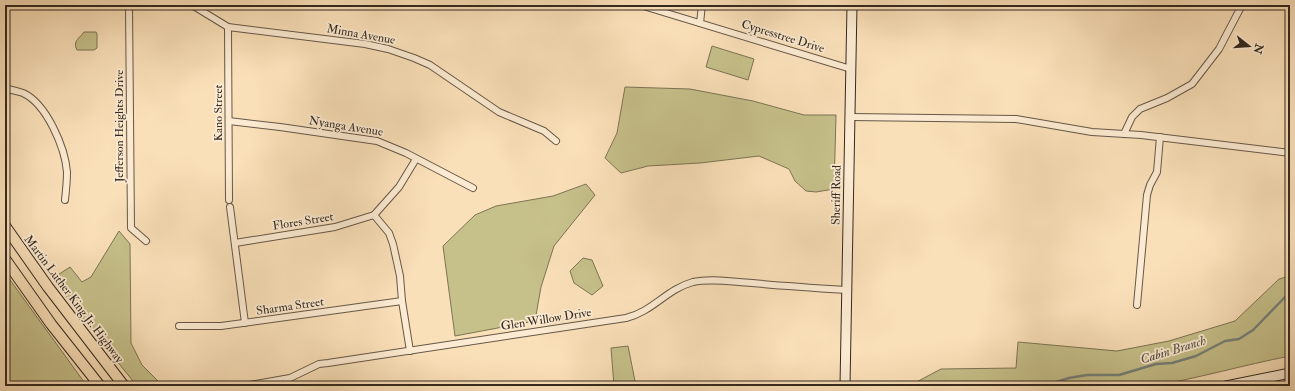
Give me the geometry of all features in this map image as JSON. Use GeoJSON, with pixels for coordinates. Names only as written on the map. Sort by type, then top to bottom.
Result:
{"type":"FeatureCollection","features":[{"type":"Feature","properties":{"kind":"main road","name":"Sheriff Road"},"geometry":{"type":"LineString","coordinates":[[845,386],[852,5]]}},
{"type":"Feature","properties":{"kind":"main road","name":"Martin Luther King Jr. Highway"},"geometry":{"type":"LineString","coordinates":[[5,226],[48,288],[124,386]]}},
{"type":"Feature","properties":{"kind":"main road"},"geometry":{"type":"LineString","coordinates":[[5,259],[51,324],[100,386]]}},
{"type":"Feature","properties":{"kind":"main road"},"geometry":{"type":"LineString","coordinates":[[1226,386],[1290,373]]}},
{"type":"Feature","properties":{"kind":"street","name":"Jefferson Heights Drive"},"geometry":{"type":"LineString","coordinates":[[129,5],[131,228],[146,241]]}},
{"type":"Feature","properties":{"kind":"street","name":"Minna Avenue"},"geometry":{"type":"LineString","coordinates":[[192,5],[228,26],[365,44],[400,53],[430,65],[485,103],[509,117],[544,131],[556,141]]}},
{"type":"Feature","properties":{"kind":"street","name":"Cypresstree Drive"},"geometry":{"type":"LineString","coordinates":[[640,5],[851,69]]}},
{"type":"Feature","properties":{"kind":"street"},"geometry":{"type":"LineString","coordinates":[[700,23],[702,5]]}},
{"type":"Feature","properties":{"kind":"street"},"geometry":{"type":"LineString","coordinates":[[1124,134],[1132,117],[1140,109],[1167,98],[1192,84],[1219,49],[1242,5]]}},
{"type":"Feature","properties":{"kind":"street","name":"Kano Street"},"geometry":{"type":"LineString","coordinates":[[228,26],[229,200]]}},
{"type":"Feature","properties":{"kind":"street"},"geometry":{"type":"LineString","coordinates":[[5,88],[24,94],[31,99],[42,111],[55,130],[61,144],[67,173],[65,200]]}},
{"type":"Feature","properties":{"kind":"street"},"geometry":{"type":"LineString","coordinates":[[850,117],[1016,120],[1069,129],[1160,137],[1290,152]]}},
{"type":"Feature","properties":{"kind":"street","name":"Nyanga Avenue"},"geometry":{"type":"LineString","coordinates":[[229,121],[373,140],[391,146],[473,188]]}},
{"type":"Feature","properties":{"kind":"street"},"geometry":{"type":"LineString","coordinates":[[1137,305],[1147,195],[1150,185],[1157,172],[1160,137]]}},
{"type":"Feature","properties":{"kind":"street"},"geometry":{"type":"LineString","coordinates":[[410,351],[402,301],[400,276],[393,244],[389,233],[374,215],[399,186],[416,159]]}},
{"type":"Feature","properties":{"kind":"street"},"geometry":{"type":"LineString","coordinates":[[230,207],[245,323]]}},
{"type":"Feature","properties":{"kind":"street","name":"Flores Street"},"geometry":{"type":"LineString","coordinates":[[235,243],[336,227],[374,215]]}},
{"type":"Feature","properties":{"kind":"street","name":"Glen Willow Drive"},"geometry":{"type":"LineString","coordinates":[[244,386],[290,378],[323,363],[632,317],[643,312],[672,290],[694,282],[719,281],[847,290]]}},
{"type":"Feature","properties":{"kind":"street","name":"Sharma Street"},"geometry":{"type":"LineString","coordinates":[[179,326],[210,327],[402,301]]}},
{"type":"Feature","properties":{"kind":"shaded area"},"geometry":{"type":"Polygon","coordinates":[[[84,32],[96,32],[97,48],[94,50],[77,50],[75,44],[84,32]]]}},
{"type":"Feature","properties":{"kind":"shaded area"},"geometry":{"type":"Polygon","coordinates":[[[712,46],[754,59],[748,80],[706,67],[712,46]]]}},
{"type":"Feature","properties":{"kind":"shaded area"},"geometry":{"type":"Polygon","coordinates":[[[625,87],[690,89],[753,101],[804,115],[836,115],[834,189],[816,192],[806,191],[795,181],[789,169],[759,156],[700,163],[648,166],[621,173],[605,158],[617,133],[625,87]]]}},
{"type":"Feature","properties":{"kind":"shaded area"},"geometry":{"type":"Polygon","coordinates":[[[586,184],[595,195],[554,246],[541,287],[535,321],[455,336],[443,246],[475,215],[496,206],[553,196],[586,184]]]}},
{"type":"Feature","properties":{"kind":"shaded area"},"geometry":{"type":"Polygon","coordinates":[[[119,231],[130,244],[131,343],[142,365],[163,386],[137,386],[86,323],[53,278],[70,267],[82,282],[91,277],[119,231]]]}},
{"type":"Feature","properties":{"kind":"shaded area"},"geometry":{"type":"Polygon","coordinates":[[[583,258],[592,260],[603,286],[592,295],[574,283],[570,271],[583,258]]]}},
{"type":"Feature","properties":{"kind":"shaded area"},"geometry":{"type":"Polygon","coordinates":[[[5,273],[87,386],[5,386],[5,273]]]}},
{"type":"Feature","properties":{"kind":"shaded area"},"geometry":{"type":"Polygon","coordinates":[[[1290,276],[1290,356],[1153,386],[909,386],[941,369],[1016,368],[1018,342],[1117,351],[1169,341],[1235,321],[1279,279],[1290,276]]]}},
{"type":"Feature","properties":{"kind":"shaded area"},"geometry":{"type":"Polygon","coordinates":[[[628,346],[636,386],[614,386],[611,348],[628,346]]]}},
{"type":"Feature","properties":{"kind":"waterway","name":"Cabin Branch"},"geometry":{"type":"LineString","coordinates":[[1043,386],[1069,378],[1087,375],[1119,375],[1156,364],[1172,363],[1196,356],[1225,341],[1239,339],[1253,330],[1290,292]]}}]}
